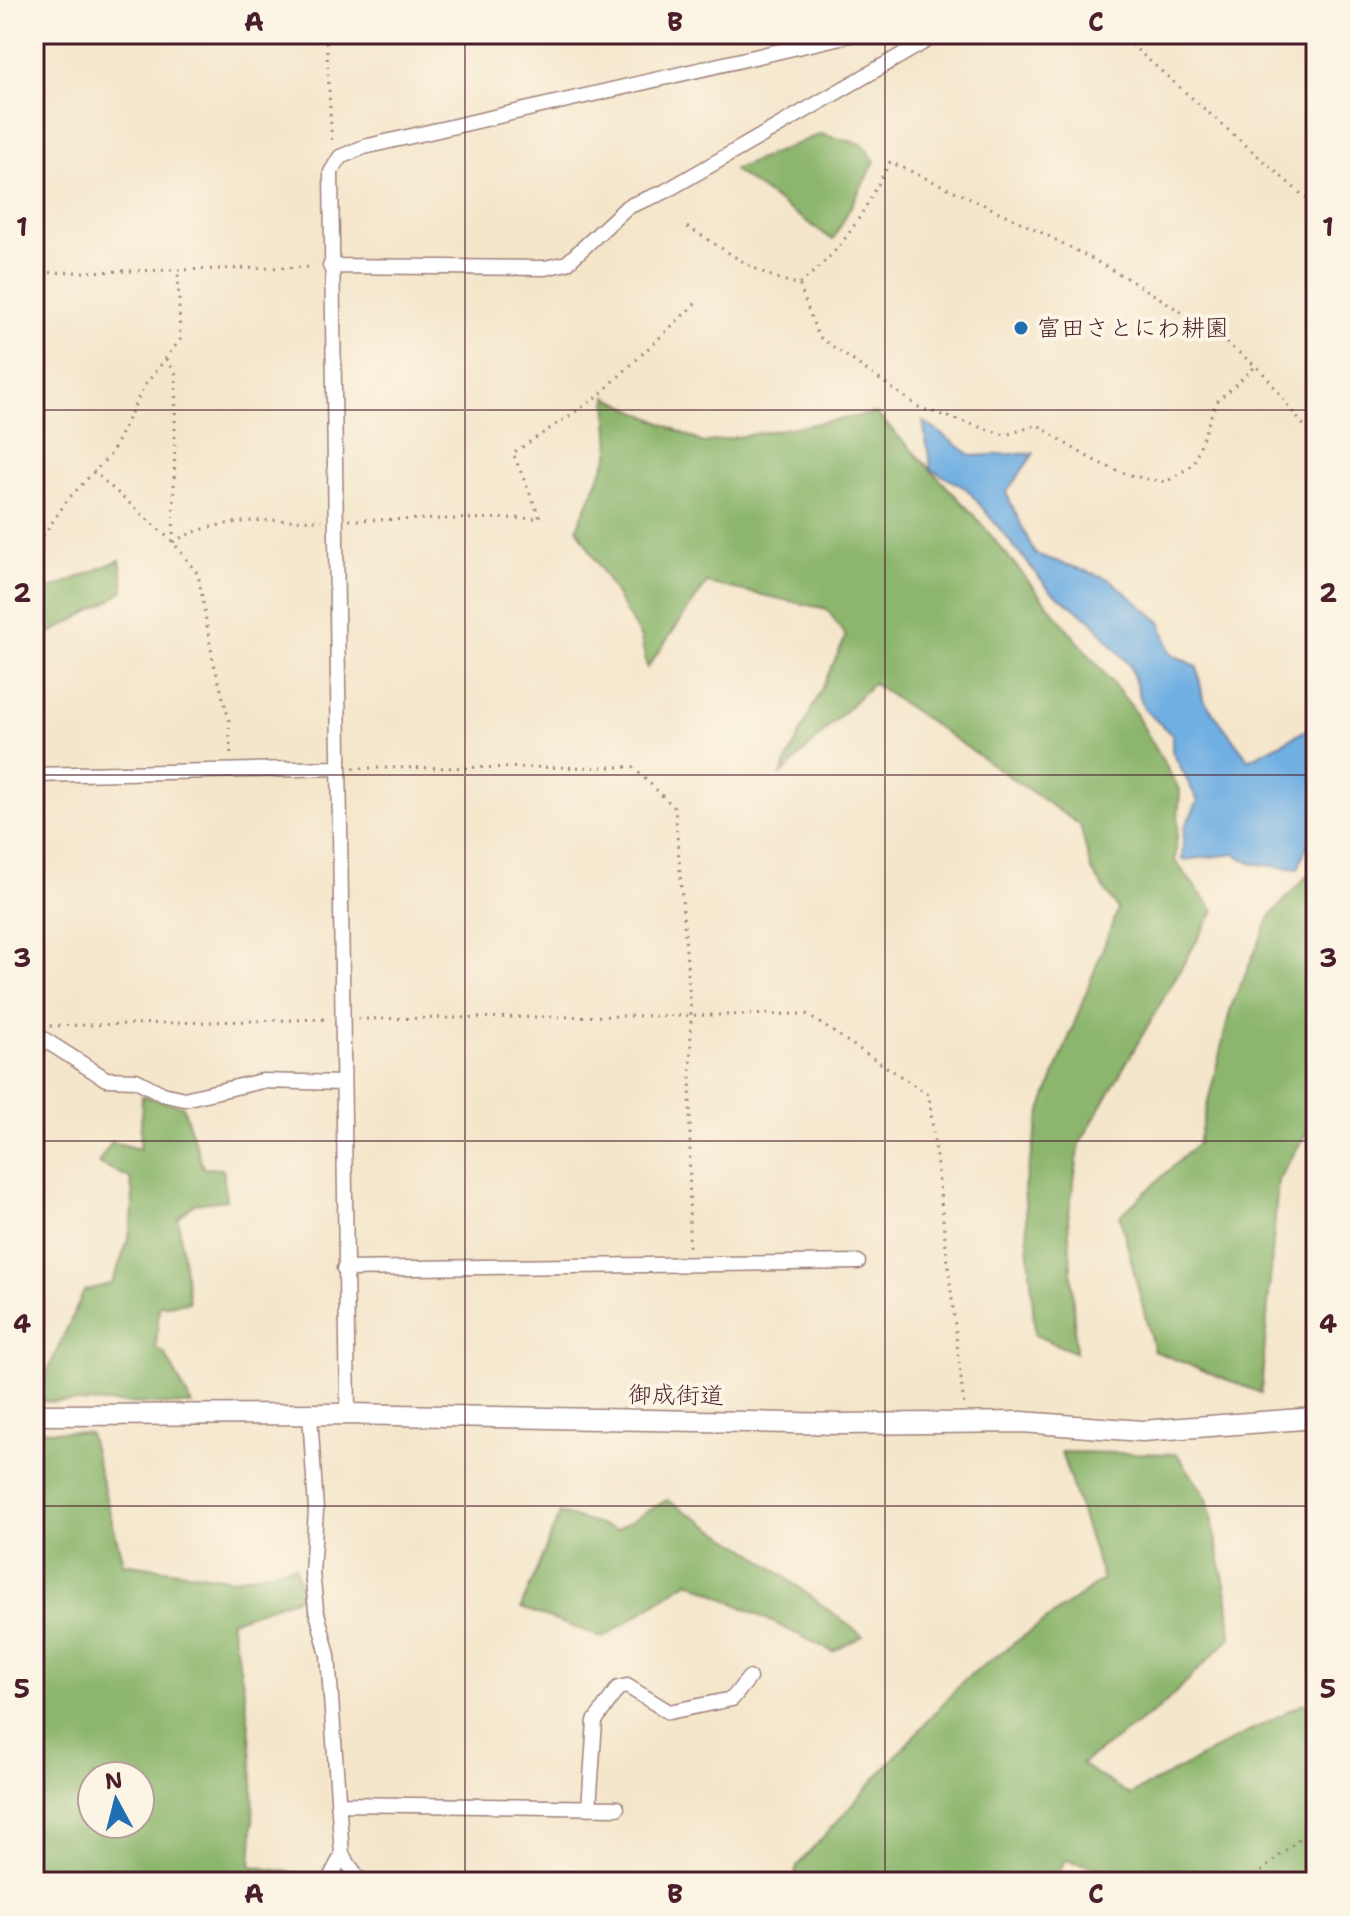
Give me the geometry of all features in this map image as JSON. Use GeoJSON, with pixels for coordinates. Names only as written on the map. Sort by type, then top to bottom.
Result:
{"type":"FeatureCollection","features":[{"type":"Feature","properties":{"kind":"street"},"geometry":{"type":"LineString","coordinates":[[348,1414],[333,520],[331,172],[340,157],[364,147],[854,34]]}},
{"type":"Feature","properties":{"kind":"street"},"geometry":{"type":"LineString","coordinates":[[330,266],[545,268],[567,263],[627,207],[664,192],[938,34]]}},
{"type":"Feature","properties":{"kind":"street"},"geometry":{"type":"LineString","coordinates":[[34,775],[337,768]]}},
{"type":"Feature","properties":{"kind":"street"},"geometry":{"type":"LineString","coordinates":[[34,1033],[106,1079],[136,1080],[163,1094],[184,1099],[262,1081],[343,1083]]}},
{"type":"Feature","properties":{"kind":"street"},"geometry":{"type":"LineString","coordinates":[[344,1269],[858,1262]]}},
{"type":"Feature","properties":{"kind":"street"},"geometry":{"type":"LineString","coordinates":[[310,1414],[316,1510],[312,1573],[316,1609],[328,1655],[342,1855],[361,1882]]}},
{"type":"Feature","properties":{"kind":"street","name":"御成街道"},"geometry":{"type":"LineString","coordinates":[[34,1415],[348,1414],[827,1424],[1022,1422],[1142,1431],[1316,1418]]}},
{"type":"Feature","properties":{"kind":"street"},"geometry":{"type":"LineString","coordinates":[[589,1808],[595,1721],[618,1688],[627,1686],[669,1712],[732,1699],[749,1678]]}},
{"type":"Feature","properties":{"kind":"street"},"geometry":{"type":"LineString","coordinates":[[338,1804],[617,1808]]}},
{"type":"Feature","properties":{"kind":"street"},"geometry":{"type":"LineString","coordinates":[[328,1882],[342,1855]]}},
{"type":"Feature","properties":{"kind":"path"},"geometry":{"type":"LineString","coordinates":[[326,34],[332,146],[340,157]]}},
{"type":"Feature","properties":{"kind":"path"},"geometry":{"type":"LineString","coordinates":[[1119,34],[1316,207]]}},
{"type":"Feature","properties":{"kind":"path"},"geometry":{"type":"LineString","coordinates":[[687,227],[720,245],[748,267],[774,280],[799,284],[822,267],[852,234],[890,162],[1035,227],[1159,295],[1256,366],[1316,437]]}},
{"type":"Feature","properties":{"kind":"path"},"geometry":{"type":"LineString","coordinates":[[34,273],[330,266]]}},
{"type":"Feature","properties":{"kind":"path"},"geometry":{"type":"LineString","coordinates":[[34,549],[68,499],[111,454],[143,388],[180,340],[178,269]]}},
{"type":"Feature","properties":{"kind":"path"},"geometry":{"type":"LineString","coordinates":[[799,284],[818,336],[920,408],[1005,435],[1038,425],[1085,457],[1129,478],[1166,482],[1193,465],[1216,402],[1256,366]]}},
{"type":"Feature","properties":{"kind":"path"},"geometry":{"type":"LineString","coordinates":[[173,542],[194,529],[241,521],[540,518],[513,453],[596,398],[696,303]]}},
{"type":"Feature","properties":{"kind":"path"},"geometry":{"type":"LineString","coordinates":[[166,359],[176,374],[173,542]]}},
{"type":"Feature","properties":{"kind":"path"},"geometry":{"type":"LineString","coordinates":[[93,471],[173,542],[198,574],[213,660],[229,720],[232,770]]}},
{"type":"Feature","properties":{"kind":"path"},"geometry":{"type":"LineString","coordinates":[[337,768],[633,767],[675,808],[691,1014],[689,1264]]}},
{"type":"Feature","properties":{"kind":"path"},"geometry":{"type":"LineString","coordinates":[[49,1026],[806,1014],[929,1095],[966,1422]]}},
{"type":"Feature","properties":{"kind":"path"},"geometry":{"type":"LineString","coordinates":[[1249,1882],[1316,1824]]}},
{"type":"Feature","properties":{"kind":"green space"},"geometry":{"type":"Polygon","coordinates":[[[820,134],[862,144],[875,161],[833,240],[733,170],[820,134]]]}},
{"type":"Feature","properties":{"kind":"green space"},"geometry":{"type":"Polygon","coordinates":[[[607,397],[703,443],[876,413],[974,515],[1132,707],[1180,791],[1175,861],[1214,911],[1080,1143],[1068,1218],[1076,1353],[1035,1335],[1024,1187],[1042,1108],[1118,909],[1091,869],[1080,825],[873,683],[780,776],[846,637],[827,609],[707,583],[647,668],[641,638],[577,528],[610,452],[607,397]]]}},
{"type":"Feature","properties":{"kind":"green space"},"geometry":{"type":"Polygon","coordinates":[[[120,560],[124,589],[111,600],[34,642],[34,596],[120,560]]]}},
{"type":"Feature","properties":{"kind":"green space"},"geometry":{"type":"Polygon","coordinates":[[[1316,855],[1316,984],[1310,996],[1316,1002],[1316,1118],[1278,1180],[1261,1393],[1154,1351],[1120,1216],[1198,1143],[1231,1007],[1271,915],[1308,875],[1316,855]]]}},
{"type":"Feature","properties":{"kind":"green space"},"geometry":{"type":"Polygon","coordinates":[[[142,1096],[183,1106],[203,1168],[223,1169],[226,1200],[194,1204],[178,1219],[189,1302],[159,1306],[156,1348],[165,1354],[192,1405],[34,1401],[84,1291],[112,1283],[122,1257],[132,1219],[130,1178],[98,1163],[112,1142],[140,1149],[142,1096]]]}},
{"type":"Feature","properties":{"kind":"green space"},"geometry":{"type":"Polygon","coordinates":[[[34,1430],[89,1433],[123,1563],[234,1579],[295,1566],[303,1596],[230,1621],[251,1742],[251,1866],[349,1882],[34,1882],[34,1430]]]}},
{"type":"Feature","properties":{"kind":"green space"},"geometry":{"type":"Polygon","coordinates":[[[1061,1452],[1177,1454],[1207,1498],[1228,1599],[1231,1637],[1161,1707],[1081,1764],[1130,1795],[1303,1703],[1316,1706],[1316,1882],[1118,1882],[1112,1871],[1066,1860],[1053,1882],[793,1882],[797,1866],[966,1678],[1103,1579],[1061,1452]]]}},
{"type":"Feature","properties":{"kind":"green space"},"geometry":{"type":"Polygon","coordinates":[[[667,1500],[753,1553],[863,1636],[833,1652],[689,1581],[603,1638],[521,1608],[560,1513],[616,1530],[667,1500]]]}},
{"type":"Feature","properties":{"kind":"water"},"geometry":{"type":"Polygon","coordinates":[[[923,421],[972,456],[1034,453],[1006,493],[1035,554],[1109,579],[1161,622],[1170,653],[1197,667],[1203,699],[1249,760],[1316,725],[1316,823],[1298,869],[1250,863],[1235,854],[1182,860],[1184,829],[1198,801],[1172,751],[1172,735],[1144,709],[1130,666],[1092,621],[1050,590],[967,489],[931,469],[923,421]]]}},
{"type":"Feature","properties":{"kind":"place","name":"富田さとにわ耕園"},"geometry":{"type":"Point","coordinates":[1021,328]}}]}
